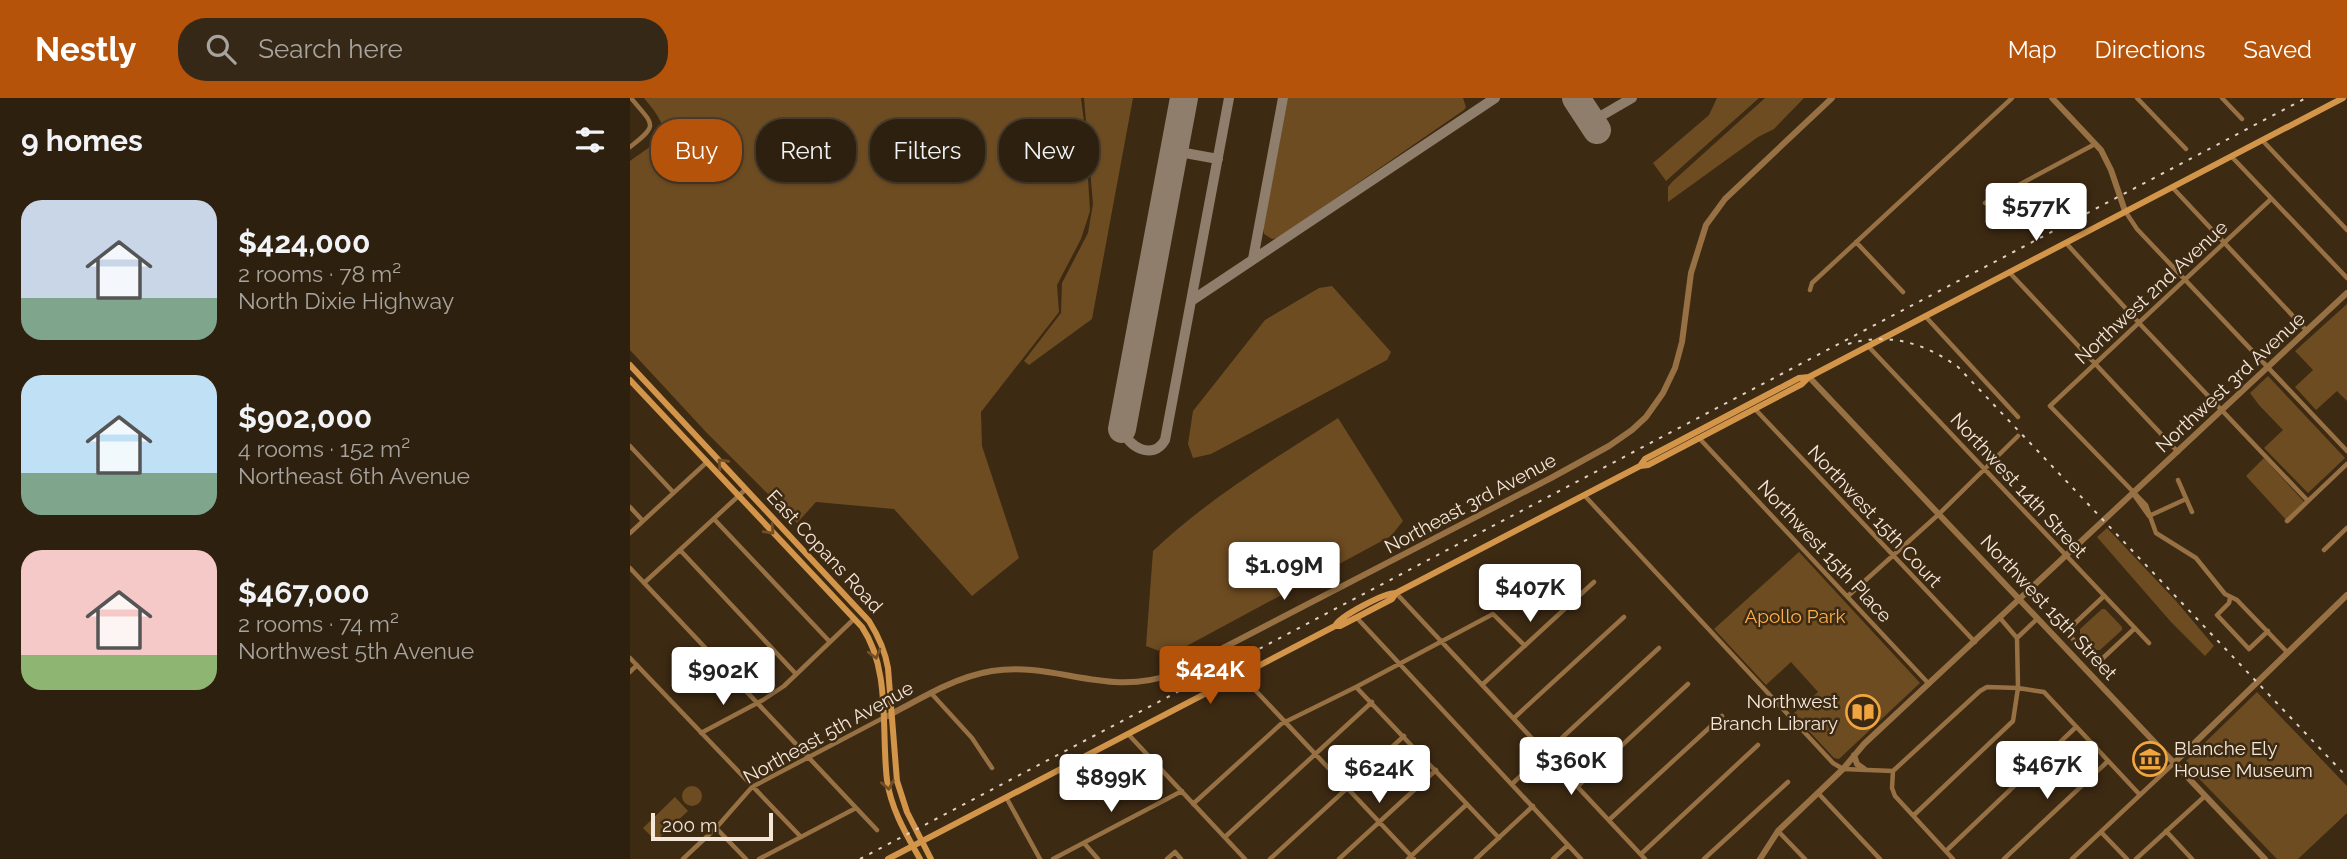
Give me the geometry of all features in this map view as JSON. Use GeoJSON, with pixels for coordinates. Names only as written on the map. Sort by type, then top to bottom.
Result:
{"type":"FeatureCollection","features":[{"type":"Feature","properties":{"kind":"main road"},"geometry":{"type":"LineString","coordinates":[[1335,626],[1338,620],[1389,593],[1396,593],[1640,466],[1648,465],[1802,384],[1809,377],[2343,98]]}},
{"type":"Feature","properties":{"kind":"main road","name":"East Copans Road"},"geometry":{"type":"LineString","coordinates":[[630,365],[869,621],[885,650],[897,781],[907,812],[931,859]]}},
{"type":"Feature","properties":{"kind":"main road"},"geometry":{"type":"LineString","coordinates":[[1640,466],[1645,459],[1799,378],[1809,377]]}},
{"type":"Feature","properties":{"kind":"main road","name":"East Copans Road"},"geometry":{"type":"LineString","coordinates":[[630,380],[854,619],[872,642],[876,653],[891,801],[920,859]]}},
{"type":"Feature","properties":{"kind":"main road"},"geometry":{"type":"LineString","coordinates":[[888,859],[1240,674],[1335,626],[1357,618],[1392,599],[1396,593]]}},
{"type":"Feature","properties":{"kind":"street"},"geometry":{"type":"LineString","coordinates":[[630,147],[651,128],[650,122],[631,98]]}},
{"type":"Feature","properties":{"kind":"street","name":"Northeast 3rd Avenue"},"geometry":{"type":"LineString","coordinates":[[931,693],[963,679],[992,671],[1025,670],[1113,683],[1157,680],[1551,478],[1627,435],[1646,417],[1663,393],[1675,368],[1682,342],[1691,273],[1706,225],[1725,199],[1832,98]]}},
{"type":"Feature","properties":{"kind":"street"},"geometry":{"type":"LineString","coordinates":[[1810,290],[1812,283],[2012,98]]}},
{"type":"Feature","properties":{"kind":"street"},"geometry":{"type":"LineString","coordinates":[[2052,98],[2096,143],[2106,159],[2125,211],[2137,229],[2347,451]]}},
{"type":"Feature","properties":{"kind":"street"},"geometry":{"type":"LineString","coordinates":[[2137,98],[2186,149]]}},
{"type":"Feature","properties":{"kind":"street"},"geometry":{"type":"LineString","coordinates":[[2222,98],[2242,119]]}},
{"type":"Feature","properties":{"kind":"street"},"geometry":{"type":"LineString","coordinates":[[2262,140],[2347,230]]}},
{"type":"Feature","properties":{"kind":"street"},"geometry":{"type":"LineString","coordinates":[[1985,203],[2096,143]]}},
{"type":"Feature","properties":{"kind":"street"},"geometry":{"type":"LineString","coordinates":[[2231,156],[2347,278]]}},
{"type":"Feature","properties":{"kind":"street"},"geometry":{"type":"LineString","coordinates":[[2172,187],[2307,331]]}},
{"type":"Feature","properties":{"kind":"street","name":"Northwest 2nd Avenue"},"geometry":{"type":"LineString","coordinates":[[2134,494],[2050,406],[2271,199]]}},
{"type":"Feature","properties":{"kind":"street"},"geometry":{"type":"LineString","coordinates":[[1856,242],[1903,292]]}},
{"type":"Feature","properties":{"kind":"street"},"geometry":{"type":"LineString","coordinates":[[2066,243],[2308,501]]}},
{"type":"Feature","properties":{"kind":"street"},"geometry":{"type":"LineString","coordinates":[[2009,272],[2178,452]]}},
{"type":"Feature","properties":{"kind":"street","name":"Northwest 3rd Avenue"},"geometry":{"type":"LineString","coordinates":[[1760,859],[1778,831],[1843,769],[1854,755],[2347,293]]}},
{"type":"Feature","properties":{"kind":"street"},"geometry":{"type":"LineString","coordinates":[[1925,316],[2018,417]]}},
{"type":"Feature","properties":{"kind":"street","name":"Northwest 14th Street"},"geometry":{"type":"LineString","coordinates":[[1868,346],[2149,643]]}},
{"type":"Feature","properties":{"kind":"street","name":"Northwest 15th Street"},"geometry":{"type":"LineString","coordinates":[[1809,377],[2265,859]]}},
{"type":"Feature","properties":{"kind":"street","name":"Northwest 15th Court"},"geometry":{"type":"LineString","coordinates":[[1755,409],[1975,642]]}},
{"type":"Feature","properties":{"kind":"street"},"geometry":{"type":"LineString","coordinates":[[1848,596],[1939,514],[2018,436]]}},
{"type":"Feature","properties":{"kind":"street","name":"Northwest 15th Place"},"geometry":{"type":"LineString","coordinates":[[1699,438],[1929,684]]}},
{"type":"Feature","properties":{"kind":"street"},"geometry":{"type":"LineString","coordinates":[[630,446],[673,492]]}},
{"type":"Feature","properties":{"kind":"street"},"geometry":{"type":"LineString","coordinates":[[630,533],[706,462]]}},
{"type":"Feature","properties":{"kind":"street"},"geometry":{"type":"LineString","coordinates":[[2287,521],[2347,464]]}},
{"type":"Feature","properties":{"kind":"street","name":"Northwest 3rd Avenue"},"geometry":{"type":"LineString","coordinates":[[2178,480],[2192,512]]}},
{"type":"Feature","properties":{"kind":"street"},"geometry":{"type":"LineString","coordinates":[[644,583],[746,489]]}},
{"type":"Feature","properties":{"kind":"street"},"geometry":{"type":"LineString","coordinates":[[2134,494],[2149,510],[2156,533],[2196,558],[2230,598],[2237,600],[2288,653]]}},
{"type":"Feature","properties":{"kind":"street"},"geometry":{"type":"LineString","coordinates":[[1584,495],[1833,763],[1843,769],[1893,771]]}},
{"type":"Feature","properties":{"kind":"street"},"geometry":{"type":"LineString","coordinates":[[2149,516],[2186,499]]}},
{"type":"Feature","properties":{"kind":"street"},"geometry":{"type":"LineString","coordinates":[[630,507],[643,521]]}},
{"type":"Feature","properties":{"kind":"street"},"geometry":{"type":"LineString","coordinates":[[714,519],[830,642]]}},
{"type":"Feature","properties":{"kind":"street"},"geometry":{"type":"LineString","coordinates":[[2324,550],[2347,528]]}},
{"type":"Feature","properties":{"kind":"street"},"geometry":{"type":"LineString","coordinates":[[680,550],[796,674]]}},
{"type":"Feature","properties":{"kind":"street"},"geometry":{"type":"LineString","coordinates":[[631,570],[877,830]]}},
{"type":"Feature","properties":{"kind":"street"},"geometry":{"type":"LineString","coordinates":[[1483,684],[1594,582]]}},
{"type":"Feature","properties":{"kind":"street"},"geometry":{"type":"LineString","coordinates":[[1396,593],[1643,857],[1758,746]]}},
{"type":"Feature","properties":{"kind":"street"},"geometry":{"type":"LineString","coordinates":[[2072,859],[2347,595]]}},
{"type":"Feature","properties":{"kind":"street"},"geometry":{"type":"LineString","coordinates":[[2104,596],[2070,631],[2071,637],[2092,659],[2102,659],[2135,628]]}},
{"type":"Feature","properties":{"kind":"street"},"geometry":{"type":"LineString","coordinates":[[2230,598],[2229,603],[2217,615],[2249,649],[2267,631]]}},
{"type":"Feature","properties":{"kind":"street"},"geometry":{"type":"LineString","coordinates":[[1193,804],[1285,722],[1493,614],[1525,646]]}},
{"type":"Feature","properties":{"kind":"street"},"geometry":{"type":"LineString","coordinates":[[1514,718],[1624,617]]}},
{"type":"Feature","properties":{"kind":"street"},"geometry":{"type":"LineString","coordinates":[[1357,618],[1581,859]]}},
{"type":"Feature","properties":{"kind":"street"},"geometry":{"type":"LineString","coordinates":[[1914,816],[2013,721],[2018,688],[2017,638],[2000,618]]}},
{"type":"Feature","properties":{"kind":"street"},"geometry":{"type":"LineString","coordinates":[[2017,638],[2038,618]]}},
{"type":"Feature","properties":{"kind":"street"},"geometry":{"type":"LineString","coordinates":[[701,733],[757,703],[796,674],[854,619]]}},
{"type":"Feature","properties":{"kind":"street"},"geometry":{"type":"LineString","coordinates":[[1512,783],[1659,648]]}},
{"type":"Feature","properties":{"kind":"street"},"geometry":{"type":"LineString","coordinates":[[630,657],[801,837]]}},
{"type":"Feature","properties":{"kind":"street"},"geometry":{"type":"LineString","coordinates":[[630,672],[637,665]]}},
{"type":"Feature","properties":{"kind":"street"},"geometry":{"type":"LineString","coordinates":[[1240,674],[1411,858],[1467,804]]}},
{"type":"Feature","properties":{"kind":"street"},"geometry":{"type":"LineString","coordinates":[[1578,786],[1688,684]]}},
{"type":"Feature","properties":{"kind":"street"},"geometry":{"type":"LineString","coordinates":[[1356,687],[1499,838]]}},
{"type":"Feature","properties":{"kind":"street"},"geometry":{"type":"LineString","coordinates":[[1953,859],[1895,796],[1892,788],[1893,771],[1987,687],[2044,692],[2140,795]]}},
{"type":"Feature","properties":{"kind":"street"},"geometry":{"type":"LineString","coordinates":[[931,693],[972,738],[992,768]]}},
{"type":"Feature","properties":{"kind":"street","name":"Northeast 5th Avenue"},"geometry":{"type":"LineString","coordinates":[[682,859],[716,828],[752,787],[931,693]]}},
{"type":"Feature","properties":{"kind":"street"},"geometry":{"type":"LineString","coordinates":[[1224,837],[1372,702]]}},
{"type":"Feature","properties":{"kind":"street"},"geometry":{"type":"LineString","coordinates":[[1609,820],[1722,716]]}},
{"type":"Feature","properties":{"kind":"street"},"geometry":{"type":"LineString","coordinates":[[1946,851],[2076,727]]}},
{"type":"Feature","properties":{"kind":"street"},"geometry":{"type":"LineString","coordinates":[[1128,734],[1245,859]]}},
{"type":"Feature","properties":{"kind":"street"},"geometry":{"type":"LineString","coordinates":[[1270,859],[1404,736]]}},
{"type":"Feature","properties":{"kind":"street"},"geometry":{"type":"LineString","coordinates":[[1854,755],[1857,764],[1864,769]]}},
{"type":"Feature","properties":{"kind":"street"},"geometry":{"type":"LineString","coordinates":[[2004,859],[2108,761]]}},
{"type":"Feature","properties":{"kind":"street"},"geometry":{"type":"LineString","coordinates":[[1339,859],[1436,770]]}},
{"type":"Feature","properties":{"kind":"street"},"geometry":{"type":"LineString","coordinates":[[1704,859],[1788,782]]}},
{"type":"Feature","properties":{"kind":"street"},"geometry":{"type":"LineString","coordinates":[[1053,859],[1182,792]]}},
{"type":"Feature","properties":{"kind":"street"},"geometry":{"type":"LineString","coordinates":[[1818,793],[1880,859]]}},
{"type":"Feature","properties":{"kind":"street"},"geometry":{"type":"LineString","coordinates":[[2136,859],[2205,796]]}},
{"type":"Feature","properties":{"kind":"street"},"geometry":{"type":"LineString","coordinates":[[1006,797],[1040,859]]}},
{"type":"Feature","properties":{"kind":"street"},"geometry":{"type":"LineString","coordinates":[[1476,859],[1533,806]]}},
{"type":"Feature","properties":{"kind":"street"},"geometry":{"type":"LineString","coordinates":[[759,859],[856,808]]}},
{"type":"Feature","properties":{"kind":"street"},"geometry":{"type":"LineString","coordinates":[[716,828],[746,859]]}},
{"type":"Feature","properties":{"kind":"street"},"geometry":{"type":"LineString","coordinates":[[1778,831],[1805,859]]}},
{"type":"Feature","properties":{"kind":"street"},"geometry":{"type":"LineString","coordinates":[[2166,831],[2192,859]]}},
{"type":"Feature","properties":{"kind":"street"},"geometry":{"type":"LineString","coordinates":[[2101,832],[2127,859]]}},
{"type":"Feature","properties":{"kind":"street"},"geometry":{"type":"LineString","coordinates":[[1084,843],[1098,859]]}},
{"type":"Feature","properties":{"kind":"street"},"geometry":{"type":"LineString","coordinates":[[1553,859],[1568,845]]}},
{"type":"Feature","properties":{"kind":"street"},"geometry":{"type":"LineString","coordinates":[[1167,859],[1175,852],[1181,859]]}},
{"type":"Feature","properties":{"kind":"green space"},"geometry":{"type":"Polygon","coordinates":[[[644,98],[1081,98],[1084,119],[999,119],[999,182],[1088,182],[1090,211],[1081,239],[1057,285],[1059,312],[981,412],[982,446],[1019,558],[972,596],[894,509],[816,502],[797,523],[706,432],[630,350],[630,161],[651,146],[651,182],[742,182],[742,119],[659,119],[644,98]]]}},
{"type":"Feature","properties":{"kind":"green space"},"geometry":{"type":"Polygon","coordinates":[[[1084,98],[1133,98],[1092,319],[1029,365],[1024,361],[1061,313],[1062,283],[1088,233],[1093,204],[1091,182],[1099,182],[1099,119],[1086,119],[1084,98]]]}},
{"type":"Feature","properties":{"kind":"green space"},"geometry":{"type":"Polygon","coordinates":[[[1288,98],[1463,98],[1466,107],[1278,238],[1272,239],[1264,234],[1263,228],[1288,98]]]}},
{"type":"Feature","properties":{"kind":"green space"},"geometry":{"type":"Polygon","coordinates":[[[1717,98],[1759,98],[1666,181],[1653,163],[1709,115],[1717,98]]]}},
{"type":"Feature","properties":{"kind":"green space"},"geometry":{"type":"Polygon","coordinates":[[[1765,98],[1804,98],[1774,129],[1758,137],[1668,202],[1668,187],[1672,182],[1765,98]]]}},
{"type":"Feature","properties":{"kind":"green space"},"geometry":{"type":"Polygon","coordinates":[[[1332,286],[1391,352],[1387,360],[1211,454],[1193,458],[1188,444],[1193,411],[1265,320],[1319,288],[1332,286]]]}},
{"type":"Feature","properties":{"kind":"green space"},"geometry":{"type":"Polygon","coordinates":[[[2347,304],[2347,401],[2337,391],[2316,410],[2295,387],[2313,370],[2295,351],[2347,304]]]}},
{"type":"Feature","properties":{"kind":"green space"},"geometry":{"type":"Polygon","coordinates":[[[2268,376],[2345,458],[2308,493],[2264,448],[2283,430],[2250,393],[2268,376]]]}},
{"type":"Feature","properties":{"kind":"green space"},"geometry":{"type":"Polygon","coordinates":[[[1338,418],[1403,521],[1391,536],[1170,655],[1146,646],[1153,551],[1219,496],[1338,418]]]}},
{"type":"Feature","properties":{"kind":"green space"},"geometry":{"type":"Polygon","coordinates":[[[2264,458],[2307,505],[2289,523],[2246,476],[2264,458]]]}},
{"type":"Feature","properties":{"kind":"green space"},"geometry":{"type":"Polygon","coordinates":[[[2107,528],[2214,646],[2205,656],[2171,622],[2097,537],[2107,528]]]}},
{"type":"Feature","properties":{"kind":"green space","name":"Apollo Park"},"geometry":{"type":"Polygon","coordinates":[[[1799,552],[1920,683],[1839,759],[1834,758],[1793,714],[1818,692],[1791,662],[1766,685],[1714,629],[1799,552]]]}},
{"type":"Feature","properties":{"kind":"green space"},"geometry":{"type":"Polygon","coordinates":[[[2105,609],[2122,630],[2100,650],[2095,650],[2080,634],[2080,629],[2105,609]]]}},
{"type":"Feature","properties":{"kind":"green space"},"geometry":{"type":"Polygon","coordinates":[[[2257,692],[2347,786],[2347,813],[2298,859],[2277,859],[2184,763],[2257,692]]]}},
{"type":"Feature","properties":{"kind":"green space"},"geometry":{"type":"Polygon","coordinates":[[[692,786],[699,789],[702,796],[699,803],[692,806],[685,803],[682,796],[685,789],[692,786]]]}},
{"type":"Feature","properties":{"kind":"green space"},"geometry":{"type":"Polygon","coordinates":[[[675,797],[688,811],[656,841],[643,828],[675,797]]]}},
{"type":"Feature","properties":{"kind":"taxiway"},"geometry":{"type":"LineString","coordinates":[[1122,429],[1125,436],[1141,449],[1154,450],[1165,440],[1229,98]]}},
{"type":"Feature","properties":{"kind":"taxiway"},"geometry":{"type":"LineString","coordinates":[[1253,259],[1283,98]]}},
{"type":"Feature","properties":{"kind":"taxiway"},"geometry":{"type":"LineString","coordinates":[[1191,301],[1495,98]]}},
{"type":"Feature","properties":{"kind":"taxiway"},"geometry":{"type":"LineString","coordinates":[[1578,98],[1588,98]]}},
{"type":"Feature","properties":{"kind":"taxiway"},"geometry":{"type":"LineString","coordinates":[[1582,107],[1591,114],[1601,116],[1632,98]]}},
{"type":"Feature","properties":{"kind":"taxiway"},"geometry":{"type":"LineString","coordinates":[[1174,151],[1218,159]]}},
{"type":"Feature","properties":{"kind":"runway"},"geometry":{"type":"LineString","coordinates":[[1122,429],[1184,98]]}},
{"type":"Feature","properties":{"kind":"runway"},"geometry":{"type":"LineString","coordinates":[[1576,98],[1597,130]]}},
{"type":"Feature","properties":{"kind":"railway"},"geometry":{"type":"LineString","coordinates":[[860,859],[2306,98]]}},
{"type":"Feature","properties":{"kind":"railway"},"geometry":{"type":"LineString","coordinates":[[1848,344],[1877,339],[1906,342],[1933,352],[1958,367],[2347,777]]}},
{"type":"Feature","properties":{"kind":"place","name":"Northwest Branch Library"},"geometry":{"type":"Point","coordinates":[1863,712]}},
{"type":"Feature","properties":{"kind":"place","name":"Blanche Ely House Museum"},"geometry":{"type":"Point","coordinates":[2150,759]}}]}
